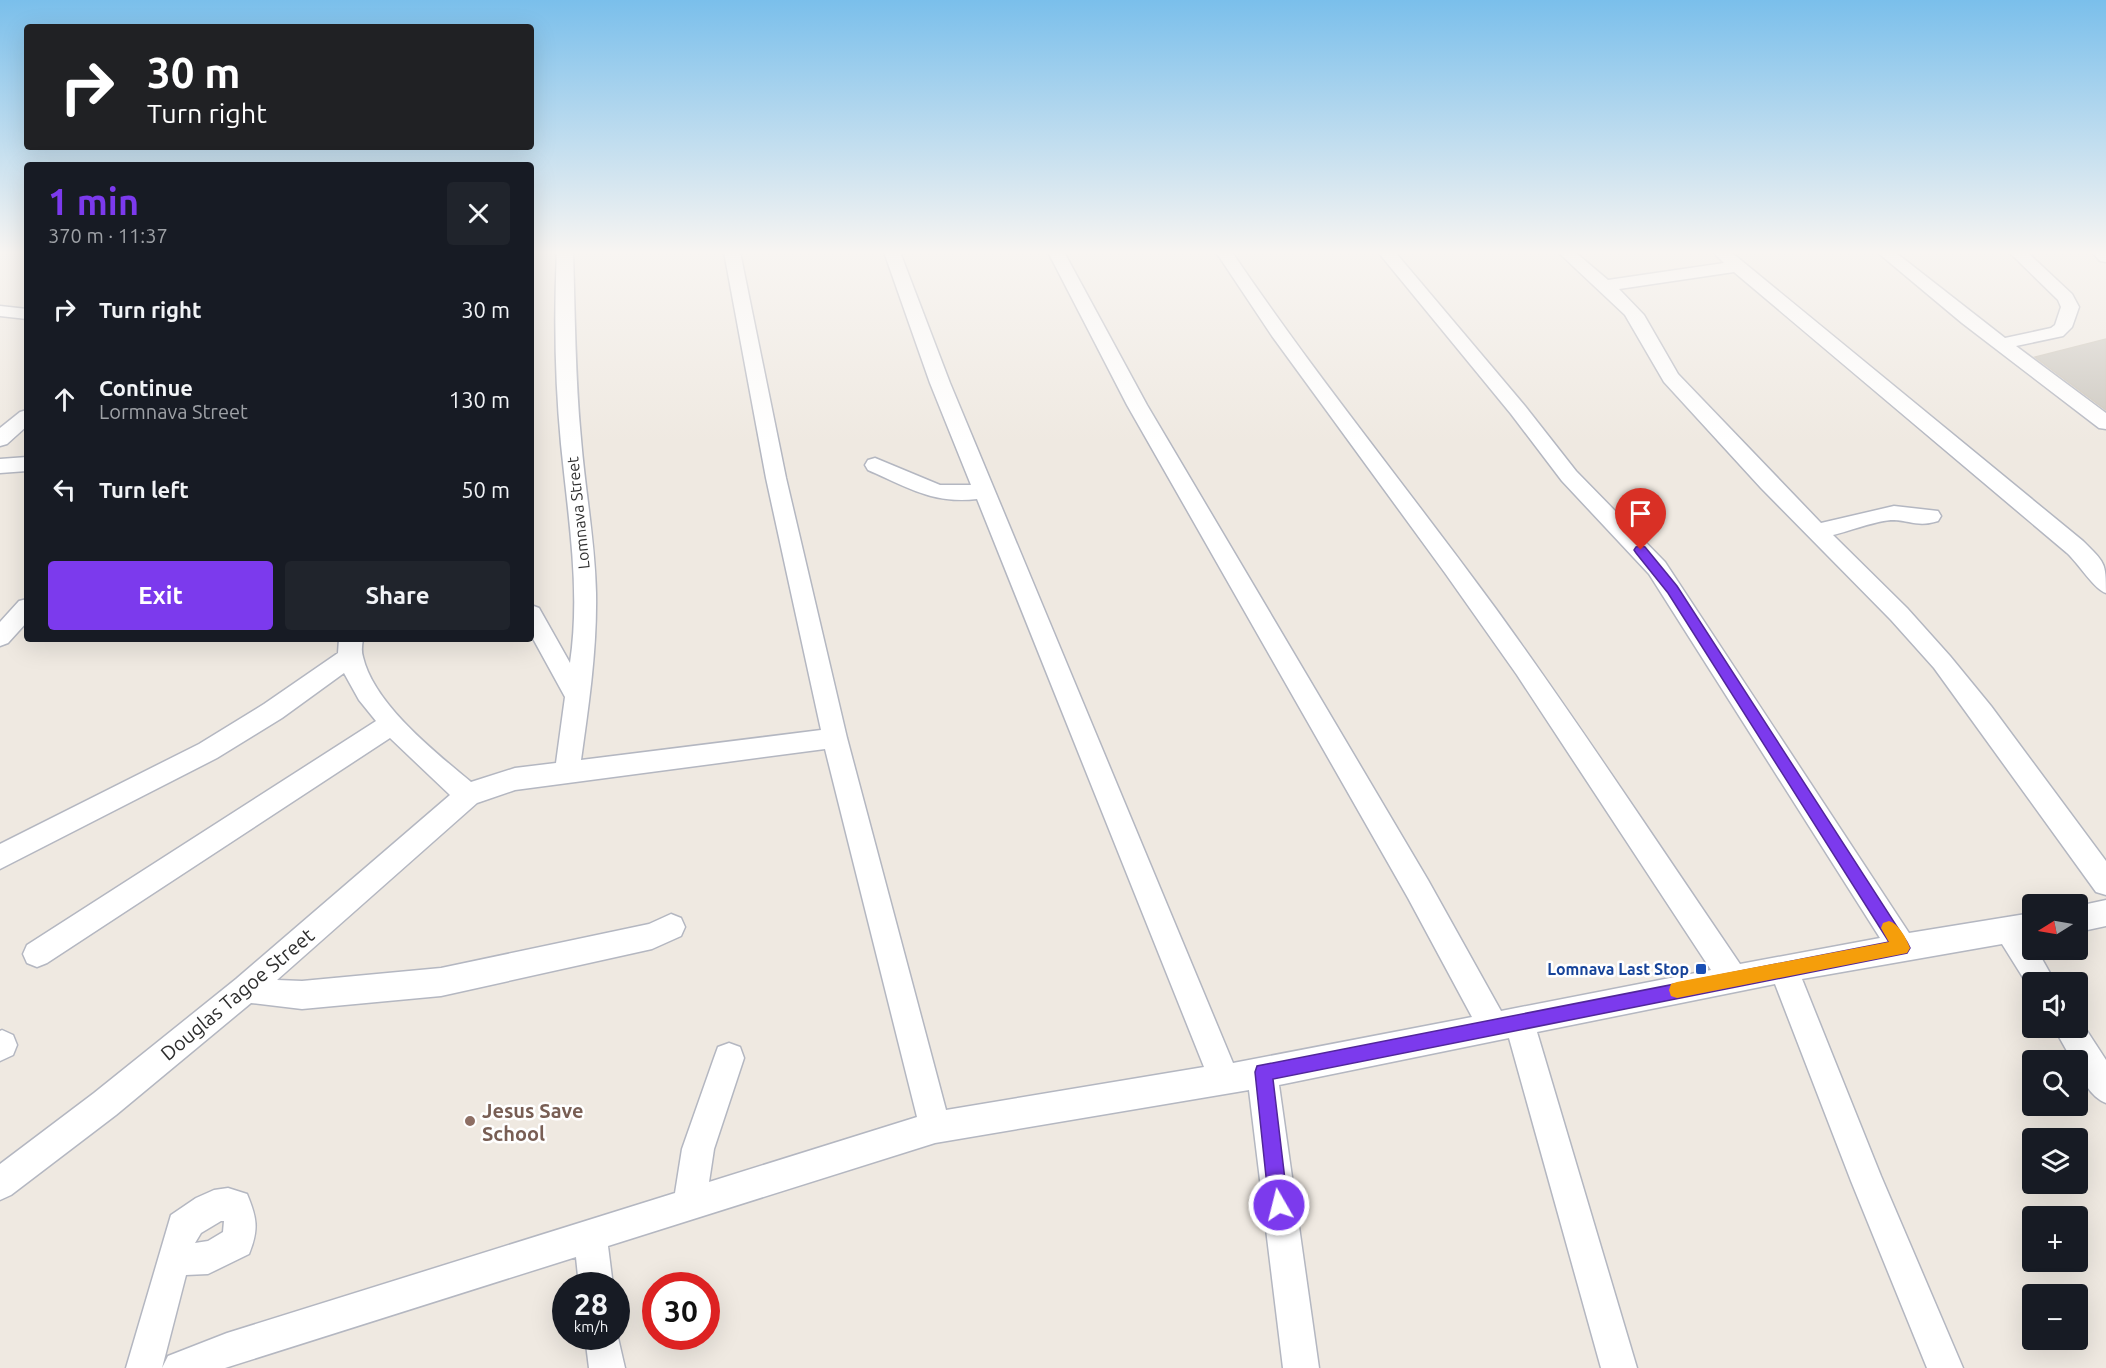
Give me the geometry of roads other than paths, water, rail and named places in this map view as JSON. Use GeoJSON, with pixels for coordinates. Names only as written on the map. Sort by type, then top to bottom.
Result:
{"type":"FeatureCollection","features":[{"type":"Feature","properties":{"kind":"street","name":"Lomnava Street"},"geometry":{"type":"LineString","coordinates":[[566,316],[566,373],[571,442],[582,530],[585,592],[584,650],[567,772]]}},
{"type":"Feature","properties":{"kind":"street"},"geometry":{"type":"LineString","coordinates":[[744,316],[776,478],[835,738],[935,1127]]}},
{"type":"Feature","properties":{"kind":"street"},"geometry":{"type":"LineString","coordinates":[[915,316],[940,383],[1224,1079]]}},
{"type":"Feature","properties":{"kind":"street"},"geometry":{"type":"LineString","coordinates":[[1090,316],[1137,405],[1418,889],[1506,1023],[1619,1368]]}},
{"type":"Feature","properties":{"kind":"street"},"geometry":{"type":"LineString","coordinates":[[1267,316],[1454,567],[1549,702],[1733,979]]}},
{"type":"Feature","properties":{"kind":"street"},"geometry":{"type":"LineString","coordinates":[[1439,316],[1518,410],[1569,476],[1657,568],[1902,948]]}},
{"type":"Feature","properties":{"kind":"street"},"geometry":{"type":"LineString","coordinates":[[1635,316],[1641,323],[1659,362],[1671,378],[1768,483],[1942,662],[2106,883]]}},
{"type":"Feature","properties":{"kind":"street"},"geometry":{"type":"LineString","coordinates":[[1798,316],[2075,547],[2090,562],[2106,585]]}},
{"type":"Feature","properties":{"kind":"street"},"geometry":{"type":"LineString","coordinates":[[1966,316],[2106,423]]}},
{"type":"Feature","properties":{"kind":"street"},"geometry":{"type":"LineString","coordinates":[[2002,344],[2057,332],[2063,327],[2067,316]]}},
{"type":"Feature","properties":{"kind":"street"},"geometry":{"type":"LineString","coordinates":[[0,439],[24,419]]}},
{"type":"Feature","properties":{"kind":"street"},"geometry":{"type":"LineString","coordinates":[[0,466],[24,464]]}},
{"type":"Feature","properties":{"kind":"street"},"geometry":{"type":"LineString","coordinates":[[875,465],[937,492],[956,494],[984,491]]}},
{"type":"Feature","properties":{"kind":"street"},"geometry":{"type":"LineString","coordinates":[[1817,531],[1894,513],[1913,518],[1930,516]]}},
{"type":"Feature","properties":{"kind":"street"},"geometry":{"type":"LineString","coordinates":[[0,637],[24,610]]}},
{"type":"Feature","properties":{"kind":"street"},"geometry":{"type":"LineString","coordinates":[[534,619],[578,698]]}},
{"type":"Feature","properties":{"kind":"street"},"geometry":{"type":"LineString","coordinates":[[0,857],[208,751],[273,711],[351,648],[357,676],[393,723],[419,752],[468,795],[515,779],[835,738]]}},
{"type":"Feature","properties":{"kind":"street"},"geometry":{"type":"LineString","coordinates":[[38,954],[393,723]]}},
{"type":"Feature","properties":{"kind":"street","name":"Douglas Tagoe Street"},"geometry":{"type":"LineString","coordinates":[[0,1184],[105,1104],[246,989],[468,795]]}},
{"type":"Feature","properties":{"kind":"street"},"geometry":{"type":"LineString","coordinates":[[2088,917],[2106,913]]}},
{"type":"Feature","properties":{"kind":"street"},"geometry":{"type":"LineString","coordinates":[[246,989],[285,995],[302,995],[441,982],[652,936],[671,927]]}},
{"type":"Feature","properties":{"kind":"street"},"geometry":{"type":"LineString","coordinates":[[180,1368],[227,1350],[935,1127],[1263,1072],[1733,979],[2021,928],[2037,972]]}},
{"type":"Feature","properties":{"kind":"street"},"geometry":{"type":"LineString","coordinates":[[1784,970],[1945,1368]]}},
{"type":"Feature","properties":{"kind":"street"},"geometry":{"type":"LineString","coordinates":[[2075,1038],[2106,1088]]}},
{"type":"Feature","properties":{"kind":"street"},"geometry":{"type":"LineString","coordinates":[[689,1204],[700,1142],[729,1058]]}},
{"type":"Feature","properties":{"kind":"street"},"geometry":{"type":"LineString","coordinates":[[1263,1072],[1269,1136],[1301,1368]]}},
{"type":"Feature","properties":{"kind":"street"},"geometry":{"type":"LineString","coordinates":[[590,1235],[594,1272]]}},
{"type":"Feature","properties":{"kind":"street"},"geometry":{"type":"LineString","coordinates":[[144,1368],[175,1256]]}},
{"type":"Feature","properties":{"kind":"street"},"geometry":{"type":"LineString","coordinates":[[604,1350],[607,1368]]}},
{"type":"Feature","properties":{"kind":"place","name":"Lomnava Last Stop"},"geometry":{"type":"Point","coordinates":[1701,969]}},
{"type":"Feature","properties":{"kind":"place","name":"Jesus Save School"},"geometry":{"type":"Point","coordinates":[470,1121]}}]}
